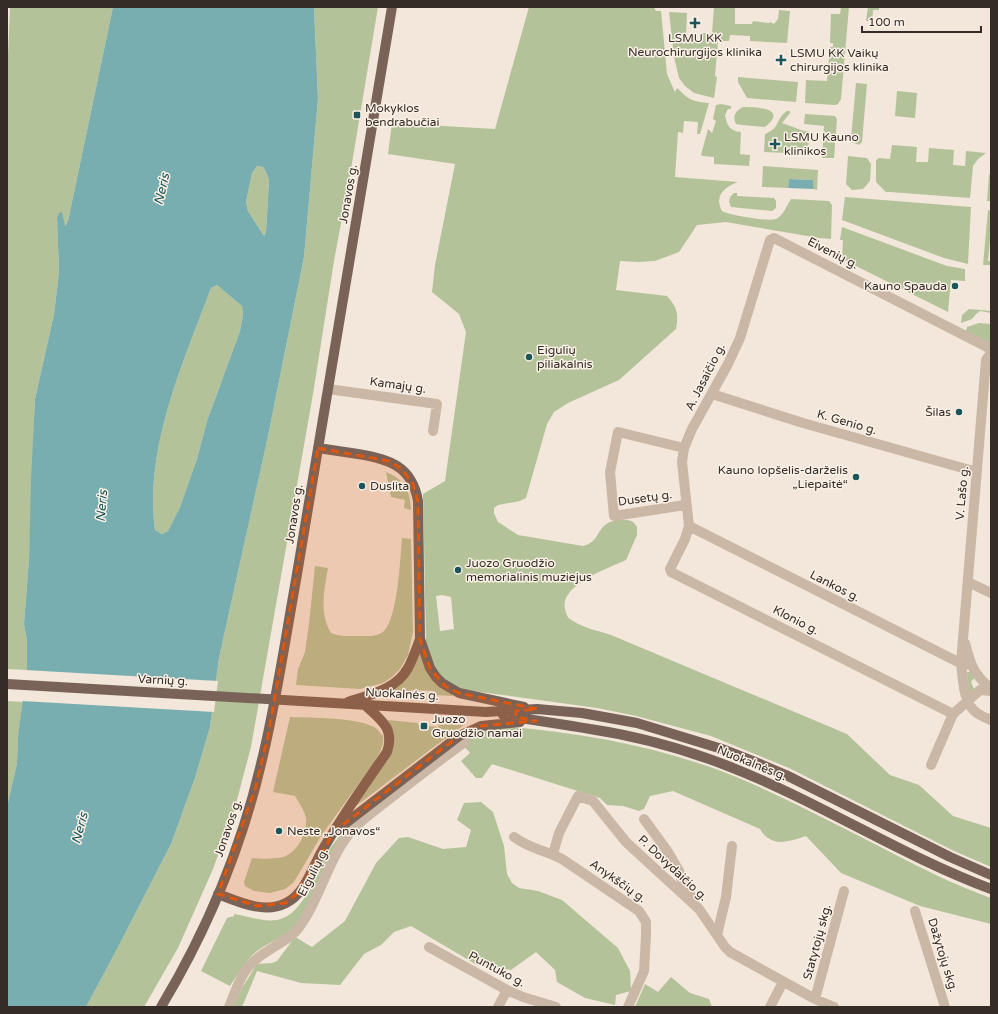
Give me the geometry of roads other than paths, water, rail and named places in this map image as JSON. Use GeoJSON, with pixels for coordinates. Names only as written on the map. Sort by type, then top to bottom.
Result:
{"type":"FeatureCollection","features":[{"type":"Feature","properties":{"kind":"main road","name":"Jonavos g."},"geometry":{"type":"LineString","coordinates":[[161,1007],[196,944],[218,894],[239,840],[255,789],[268,736],[296,580],[392,7]]}},
{"type":"Feature","properties":{"kind":"main road"},"geometry":{"type":"LineString","coordinates":[[318,448],[369,456],[389,461],[402,469],[413,484],[418,501],[420,639],[430,668],[436,677],[445,686],[458,693],[537,710]]}},
{"type":"Feature","properties":{"kind":"main road"},"geometry":{"type":"LineString","coordinates":[[341,704],[382,691],[396,682],[408,669],[420,639]]}},
{"type":"Feature","properties":{"kind":"main road","name":"Varnių g."},"geometry":{"type":"LineString","coordinates":[[7,684],[317,702]]}},
{"type":"Feature","properties":{"kind":"main road","name":"Nuokalnės g."},"geometry":{"type":"LineString","coordinates":[[317,702],[486,712],[537,710],[582,713],[637,723],[722,749],[786,775],[950,857],[991,875]]}},
{"type":"Feature","properties":{"kind":"main road"},"geometry":{"type":"LineString","coordinates":[[218,894],[236,901],[257,906],[277,906],[286,903],[298,894],[323,849],[387,752],[390,745],[390,733],[388,728],[365,705]]}},
{"type":"Feature","properties":{"kind":"main road","name":"Nuokalnės g."},"geometry":{"type":"LineString","coordinates":[[486,712],[614,733],[684,751],[727,766],[776,786],[918,858],[963,879],[991,889]]}},
{"type":"Feature","properties":{"kind":"main road"},"geometry":{"type":"LineString","coordinates":[[335,831],[435,759],[459,736],[481,726],[536,721]]}},
{"type":"Feature","properties":{"kind":"street","name":"Eivenių g."},"geometry":{"type":"LineString","coordinates":[[770,240],[774,238],[991,349]]}},
{"type":"Feature","properties":{"kind":"street","name":"A. Jasaičio g."},"geometry":{"type":"LineString","coordinates":[[689,526],[685,505],[682,462],[684,448],[740,338],[770,240]]}},
{"type":"Feature","properties":{"kind":"street","name":"V. Lašo g."},"geometry":{"type":"LineString","coordinates":[[967,700],[966,664],[963,637],[986,360],[991,353]]}},
{"type":"Feature","properties":{"kind":"street","name":"Kamajų g."},"geometry":{"type":"LineString","coordinates":[[328,389],[436,404],[433,431]]}},
{"type":"Feature","properties":{"kind":"street","name":"K. Genio g."},"geometry":{"type":"LineString","coordinates":[[712,394],[803,423],[977,472]]}},
{"type":"Feature","properties":{"kind":"street","name":"Dusetų g."},"geometry":{"type":"LineString","coordinates":[[684,448],[618,432],[610,472],[614,516],[685,505]]}},
{"type":"Feature","properties":{"kind":"street","name":"Lankos g."},"geometry":{"type":"LineString","coordinates":[[689,526],[966,664]]}},
{"type":"Feature","properties":{"kind":"street","name":"Klonio g."},"geometry":{"type":"LineString","coordinates":[[689,526],[685,539],[671,566],[671,572],[954,714]]}},
{"type":"Feature","properties":{"kind":"street"},"geometry":{"type":"LineString","coordinates":[[968,582],[991,593]]}},
{"type":"Feature","properties":{"kind":"street","name":"V. Lašo g."},"geometry":{"type":"LineString","coordinates":[[966,664],[991,690]]}},
{"type":"Feature","properties":{"kind":"street"},"geometry":{"type":"LineString","coordinates":[[931,765],[954,714],[967,700],[980,690],[991,690]]}},
{"type":"Feature","properties":{"kind":"street"},"geometry":{"type":"LineString","coordinates":[[967,700],[976,713],[991,720]]}},
{"type":"Feature","properties":{"kind":"street","name":"Eigulių g."},"geometry":{"type":"LineString","coordinates":[[229,1007],[244,973],[251,964],[291,935],[298,928],[311,906],[338,850],[349,834],[435,759],[465,742]]}},
{"type":"Feature","properties":{"kind":"street","name":"P. Dovydaičio g."},"geometry":{"type":"LineString","coordinates":[[553,854],[559,833],[578,796],[593,801],[626,842],[699,909],[730,952],[823,1004]]}},
{"type":"Feature","properties":{"kind":"street"},"geometry":{"type":"LineString","coordinates":[[644,819],[668,852],[679,871],[682,881],[699,909]]}},
{"type":"Feature","properties":{"kind":"street","name":"Anykščių g."},"geometry":{"type":"LineString","coordinates":[[514,837],[524,844],[553,854],[639,911],[644,917],[646,922],[644,971],[628,1007]]}},
{"type":"Feature","properties":{"kind":"street"},"geometry":{"type":"LineString","coordinates":[[717,935],[726,897],[732,846]]}},
{"type":"Feature","properties":{"kind":"street","name":"Statytojų skg."},"geometry":{"type":"LineString","coordinates":[[823,1004],[844,891]]}},
{"type":"Feature","properties":{"kind":"street","name":"Dažytojų skg."},"geometry":{"type":"LineString","coordinates":[[915,911],[946,1007]]}},
{"type":"Feature","properties":{"kind":"street","name":"Puntuko g."},"geometry":{"type":"LineString","coordinates":[[429,947],[507,990],[556,1007]]}},
{"type":"Feature","properties":{"kind":"street"},"geometry":{"type":"LineString","coordinates":[[770,1007],[783,982]]}},
{"type":"Feature","properties":{"kind":"street"},"geometry":{"type":"LineString","coordinates":[[498,1007],[507,990]]}},
{"type":"Feature","properties":{"kind":"water","name":"Neris"},"geometry":{"type":"Polygon","coordinates":[[[113,7],[314,7],[318,99],[304,257],[267,441],[219,658],[210,727],[195,778],[171,844],[86,1007],[7,1007],[7,807],[17,763],[18,736],[27,670],[27,641],[24,624],[29,559],[35,399],[54,314],[59,272],[57,218],[59,213],[62,212],[65,226],[68,221],[113,7]],[[257,166],[252,173],[246,202],[248,211],[264,236],[266,232],[269,180],[263,167],[257,166]],[[217,285],[211,288],[189,346],[168,406],[161,437],[155,468],[153,499],[155,530],[162,534],[168,531],[180,507],[197,459],[207,421],[240,331],[243,315],[242,306],[217,285]]]}},
{"type":"Feature","properties":{"kind":"water"},"geometry":{"type":"Polygon","coordinates":[[[789,179],[813,180],[813,189],[788,188],[789,179]]]}},
{"type":"Feature","properties":{"kind":"place","name":"LSMU KK Neurochirurgijos klinika"},"geometry":{"type":"Point","coordinates":[695,23]}},
{"type":"Feature","properties":{"kind":"place","name":"LSMU KK Vaikų chirurgijos klinika"},"geometry":{"type":"Point","coordinates":[781,60]}},
{"type":"Feature","properties":{"kind":"place","name":"Mokyklos bendrabučiai"},"geometry":{"type":"Point","coordinates":[357,115]}},
{"type":"Feature","properties":{"kind":"place","name":"LSMU Kauno klinikos"},"geometry":{"type":"Point","coordinates":[775,144]}},
{"type":"Feature","properties":{"kind":"place","name":"Kauno Spauda"},"geometry":{"type":"Point","coordinates":[955,286]}},
{"type":"Feature","properties":{"kind":"place","name":"Eigulių piliakalnis"},"geometry":{"type":"Point","coordinates":[529,357]}},
{"type":"Feature","properties":{"kind":"place","name":"Šilas"},"geometry":{"type":"Point","coordinates":[959,412]}},
{"type":"Feature","properties":{"kind":"place","name":"Kauno lopšelis-darželis „Liepaitė“"},"geometry":{"type":"Point","coordinates":[856,477]}},
{"type":"Feature","properties":{"kind":"place","name":"Duslita"},"geometry":{"type":"Point","coordinates":[362,486]}},
{"type":"Feature","properties":{"kind":"place","name":"Juozo Gruodžio memorialinis muziejus"},"geometry":{"type":"Point","coordinates":[458,570]}},
{"type":"Feature","properties":{"kind":"place","name":"Juozo Gruodžio namai"},"geometry":{"type":"Point","coordinates":[424,726]}},
{"type":"Feature","properties":{"kind":"place","name":"Neste „Jonavos“"},"geometry":{"type":"Point","coordinates":[279,831]}}]}
